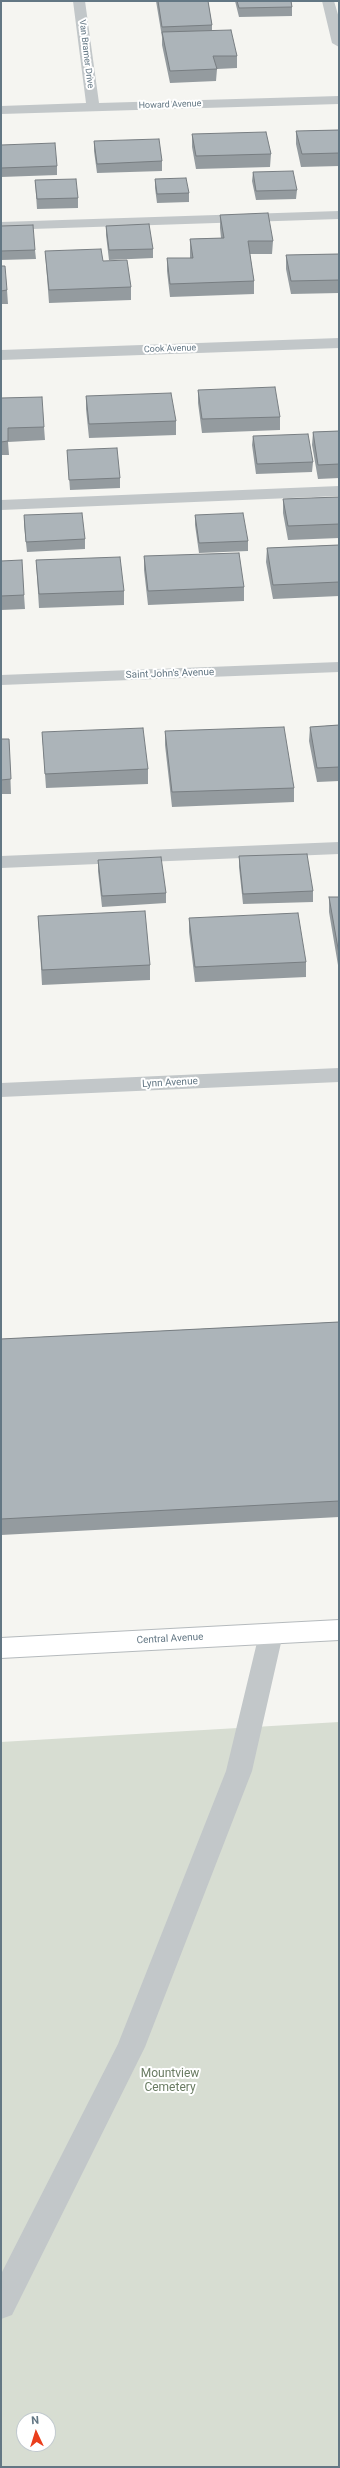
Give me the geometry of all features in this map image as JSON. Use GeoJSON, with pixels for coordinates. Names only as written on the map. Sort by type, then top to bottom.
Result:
{"type":"FeatureCollection","features":[{"type":"Feature","properties":{"kind":"main road","name":"Central Avenue"},"geometry":{"type":"LineString","coordinates":[[1,1648],[339,1630]]}},
{"type":"Feature","properties":{"kind":"street","name":"Van Bramer Drive"},"geometry":{"type":"LineString","coordinates":[[79,1],[93,108]]}},
{"type":"Feature","properties":{"kind":"street"},"geometry":{"type":"LineString","coordinates":[[328,1],[339,43]]}},
{"type":"Feature","properties":{"kind":"street","name":"Howard Avenue"},"geometry":{"type":"LineString","coordinates":[[1,110],[339,100]]}},
{"type":"Feature","properties":{"kind":"street"},"geometry":{"type":"LineString","coordinates":[[1,226],[339,216]]}},
{"type":"Feature","properties":{"kind":"street","name":"Cook Avenue"},"geometry":{"type":"LineString","coordinates":[[1,355],[339,342]]}},
{"type":"Feature","properties":{"kind":"street"},"geometry":{"type":"LineString","coordinates":[[1,505],[339,491]]}},
{"type":"Feature","properties":{"kind":"street","name":"Saint John's Avenue"},"geometry":{"type":"LineString","coordinates":[[1,680],[339,667]]}},
{"type":"Feature","properties":{"kind":"street"},"geometry":{"type":"LineString","coordinates":[[1,862],[339,848]]}},
{"type":"Feature","properties":{"kind":"street","name":"Lynn Avenue"},"geometry":{"type":"LineString","coordinates":[[1,1090],[339,1075]]}},
{"type":"Feature","properties":{"kind":"street"},"geometry":{"type":"LineString","coordinates":[[1,2305],[131,2047],[239,1771],[271,1634]]}},
{"type":"Feature","properties":{"kind":"green space","name":"Mountview Cemetery"},"geometry":{"type":"Polygon","coordinates":[[[339,1722],[339,2467],[1,2467],[1,1742],[339,1722]]]}},
{"type":"Feature","properties":{"kind":"building"},"geometry":{"type":"Polygon","coordinates":[[[158,1],[208,1],[212,25],[162,27],[158,1]]]}},
{"type":"Feature","properties":{"kind":"building"},"geometry":{"type":"Polygon","coordinates":[[[237,1],[291,1],[292,7],[239,8],[237,1]]]}},
{"type":"Feature","properties":{"kind":"building"},"geometry":{"type":"Polygon","coordinates":[[[231,30],[237,56],[213,56],[217,69],[170,71],[162,32],[231,30]]]}},
{"type":"Feature","properties":{"kind":"building"},"geometry":{"type":"Polygon","coordinates":[[[339,130],[339,153],[302,154],[296,131],[339,130]]]}},
{"type":"Feature","properties":{"kind":"building"},"geometry":{"type":"Polygon","coordinates":[[[266,132],[271,154],[196,156],[192,134],[266,132]]]}},
{"type":"Feature","properties":{"kind":"building"},"geometry":{"type":"Polygon","coordinates":[[[159,139],[162,161],[97,164],[94,141],[159,139]]]}},
{"type":"Feature","properties":{"kind":"building"},"geometry":{"type":"Polygon","coordinates":[[[55,143],[57,166],[1,168],[1,145],[55,143]]]}},
{"type":"Feature","properties":{"kind":"building"},"geometry":{"type":"Polygon","coordinates":[[[293,171],[297,190],[256,191],[253,172],[293,171]]]}},
{"type":"Feature","properties":{"kind":"building"},"geometry":{"type":"Polygon","coordinates":[[[186,178],[189,193],[157,194],[155,179],[186,178]]]}},
{"type":"Feature","properties":{"kind":"building"},"geometry":{"type":"Polygon","coordinates":[[[76,179],[78,198],[37,199],[35,180],[76,179]]]}},
{"type":"Feature","properties":{"kind":"building"},"geometry":{"type":"Polygon","coordinates":[[[268,213],[273,241],[248,241],[254,281],[170,284],[167,258],[193,258],[190,239],[224,238],[220,215],[268,213]]]}},
{"type":"Feature","properties":{"kind":"building"},"geometry":{"type":"Polygon","coordinates":[[[149,224],[153,249],[109,250],[106,226],[149,224]]]}},
{"type":"Feature","properties":{"kind":"building"},"geometry":{"type":"Polygon","coordinates":[[[33,225],[35,250],[1,251],[1,226],[33,225]]]}},
{"type":"Feature","properties":{"kind":"building"},"geometry":{"type":"Polygon","coordinates":[[[101,249],[103,261],[127,260],[131,287],[49,290],[45,251],[101,249]]]}},
{"type":"Feature","properties":{"kind":"building"},"geometry":{"type":"Polygon","coordinates":[[[339,254],[339,280],[291,281],[286,255],[339,254]]]}},
{"type":"Feature","properties":{"kind":"building"},"geometry":{"type":"Polygon","coordinates":[[[1,266],[5,266],[7,290],[1,291],[1,266]]]}},
{"type":"Feature","properties":{"kind":"building"},"geometry":{"type":"Polygon","coordinates":[[[275,387],[280,417],[202,419],[198,390],[275,387]]]}},
{"type":"Feature","properties":{"kind":"building"},"geometry":{"type":"Polygon","coordinates":[[[171,393],[176,421],[89,424],[86,396],[171,393]]]}},
{"type":"Feature","properties":{"kind":"building"},"geometry":{"type":"Polygon","coordinates":[[[42,397],[44,427],[8,428],[8,441],[1,442],[1,398],[42,397]]]}},
{"type":"Feature","properties":{"kind":"building"},"geometry":{"type":"Polygon","coordinates":[[[339,431],[339,464],[318,465],[313,432],[339,431]]]}},
{"type":"Feature","properties":{"kind":"building"},"geometry":{"type":"Polygon","coordinates":[[[308,434],[313,462],[257,464],[253,436],[308,434]]]}},
{"type":"Feature","properties":{"kind":"building"},"geometry":{"type":"Polygon","coordinates":[[[117,448],[120,478],[69,480],[67,450],[117,448]]]}},
{"type":"Feature","properties":{"kind":"building"},"geometry":{"type":"Polygon","coordinates":[[[339,497],[339,524],[288,526],[283,499],[339,497]]]}},
{"type":"Feature","properties":{"kind":"building"},"geometry":{"type":"Polygon","coordinates":[[[82,513],[85,539],[26,542],[24,515],[82,513]]]}},
{"type":"Feature","properties":{"kind":"building"},"geometry":{"type":"Polygon","coordinates":[[[243,513],[248,541],[199,543],[195,515],[243,513]]]}},
{"type":"Feature","properties":{"kind":"building"},"geometry":{"type":"Polygon","coordinates":[[[339,545],[339,582],[273,585],[267,548],[339,545]]]}},
{"type":"Feature","properties":{"kind":"building"},"geometry":{"type":"Polygon","coordinates":[[[239,553],[244,587],[148,591],[144,556],[239,553]]]}},
{"type":"Feature","properties":{"kind":"building"},"geometry":{"type":"Polygon","coordinates":[[[120,557],[124,591],[39,594],[36,560],[120,557]]]}},
{"type":"Feature","properties":{"kind":"building"},"geometry":{"type":"Polygon","coordinates":[[[22,560],[24,595],[1,596],[1,561],[22,560]]]}},
{"type":"Feature","properties":{"kind":"building"},"geometry":{"type":"Polygon","coordinates":[[[339,725],[339,767],[317,768],[310,727],[339,725]]]}},
{"type":"Feature","properties":{"kind":"building"},"geometry":{"type":"Polygon","coordinates":[[[284,727],[294,788],[172,792],[165,731],[284,727]]]}},
{"type":"Feature","properties":{"kind":"building"},"geometry":{"type":"Polygon","coordinates":[[[143,728],[148,769],[45,774],[42,732],[143,728]]]}},
{"type":"Feature","properties":{"kind":"building"},"geometry":{"type":"Polygon","coordinates":[[[1,739],[9,739],[11,779],[1,780],[1,739]]]}},
{"type":"Feature","properties":{"kind":"building"},"geometry":{"type":"Polygon","coordinates":[[[307,854],[313,891],[243,894],[239,856],[307,854]]]}},
{"type":"Feature","properties":{"kind":"building"},"geometry":{"type":"Polygon","coordinates":[[[161,857],[166,893],[102,896],[98,860],[161,857]]]}},
{"type":"Feature","properties":{"kind":"building"},"geometry":{"type":"Polygon","coordinates":[[[329,897],[339,897],[339,954],[329,897]]]}},
{"type":"Feature","properties":{"kind":"building"},"geometry":{"type":"Polygon","coordinates":[[[145,911],[150,965],[42,970],[38,916],[145,911]]]}},
{"type":"Feature","properties":{"kind":"building"},"geometry":{"type":"Polygon","coordinates":[[[298,913],[306,962],[195,967],[189,918],[298,913]]]}},
{"type":"Feature","properties":{"kind":"building"},"geometry":{"type":"Polygon","coordinates":[[[339,1322],[339,1501],[1,1519],[1,1339],[339,1322]]]}}]}
